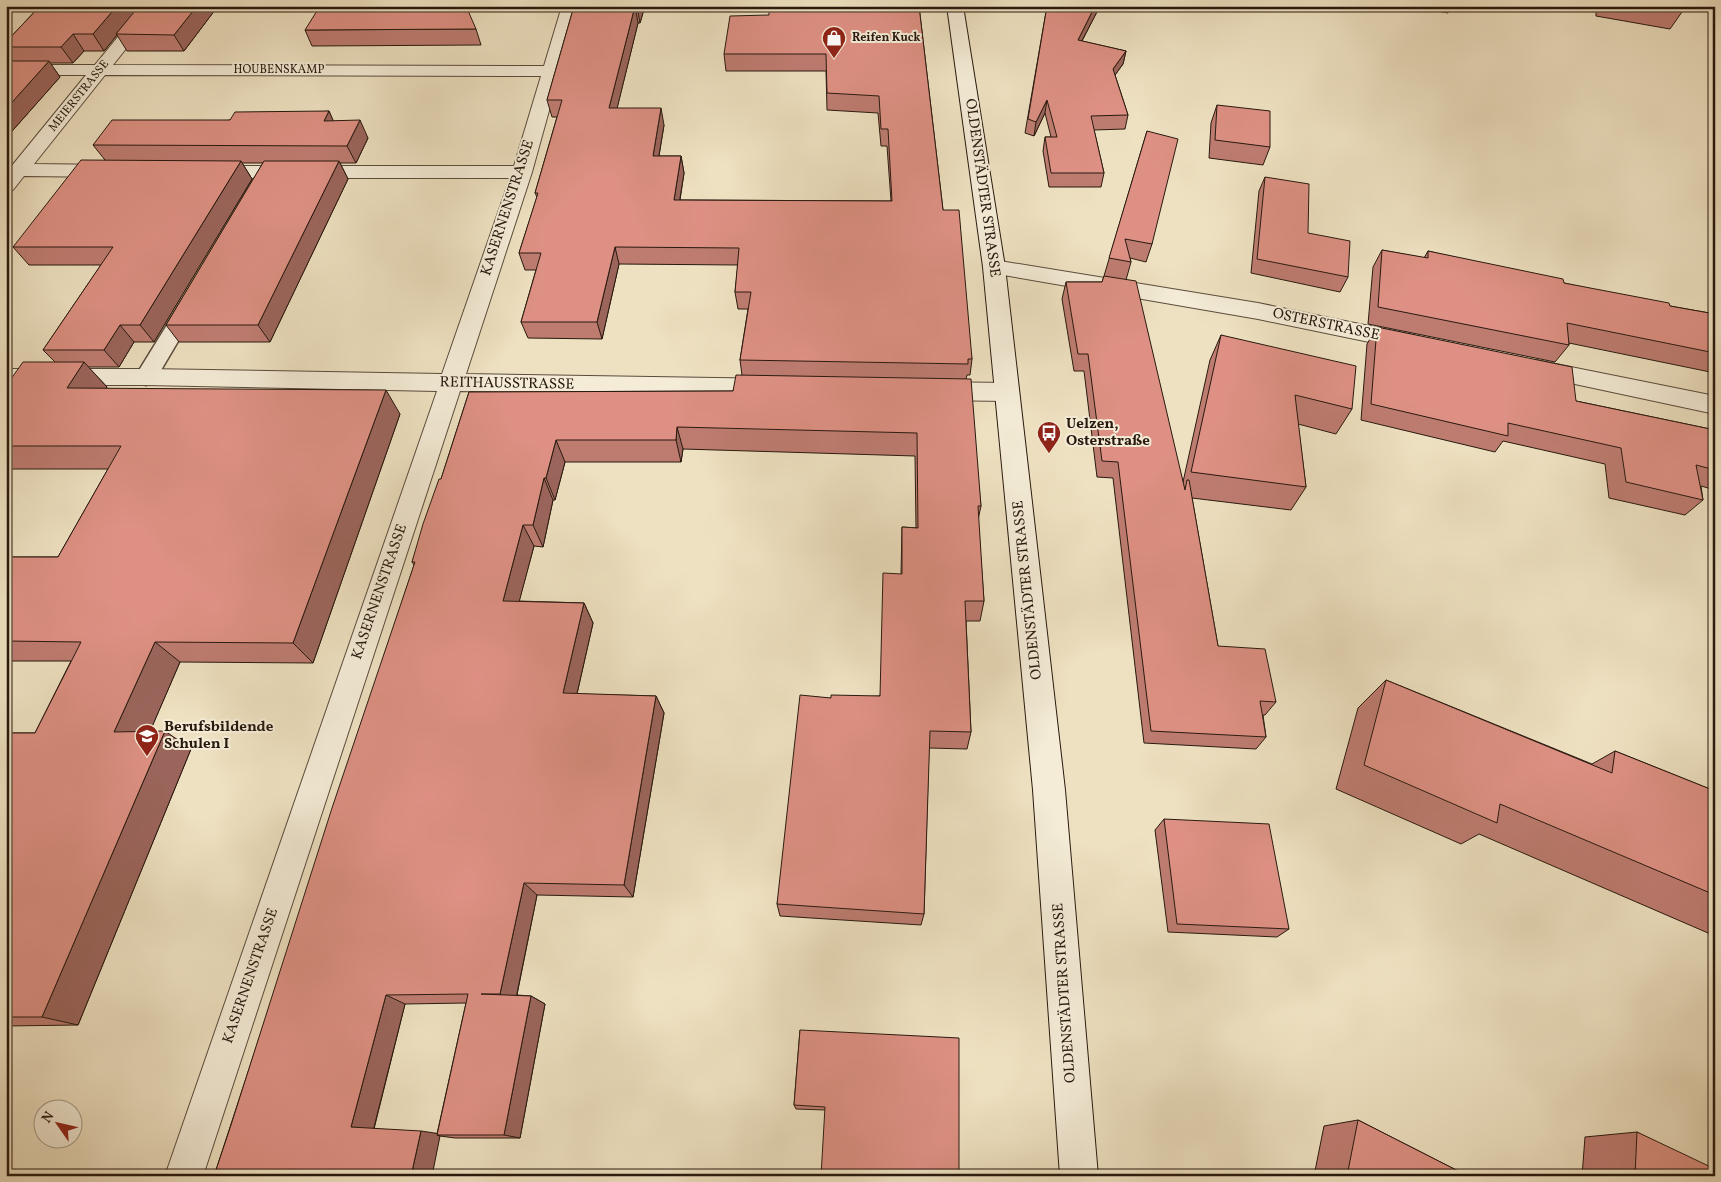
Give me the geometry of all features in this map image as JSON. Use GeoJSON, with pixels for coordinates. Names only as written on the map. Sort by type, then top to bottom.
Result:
{"type":"FeatureCollection","features":[{"type":"Feature","properties":{"kind":"street","name":"MEIERSTRASSE"},"geometry":{"type":"LineString","coordinates":[[6,186],[152,6]]}},
{"type":"Feature","properties":{"kind":"street","name":"KASERNENSTRASSE"},"geometry":{"type":"LineString","coordinates":[[184,1176],[522,172],[570,6]]}},
{"type":"Feature","properties":{"kind":"street","name":"OLDENSTÄDTER STRASSE"},"geometry":{"type":"LineString","coordinates":[[955,6],[994,267],[1049,790],[1080,1176]]}},
{"type":"Feature","properties":{"kind":"street","name":"HOUBENSKAMP"},"geometry":{"type":"LineString","coordinates":[[6,70],[551,70]]}},
{"type":"Feature","properties":{"kind":"street"},"geometry":{"type":"LineString","coordinates":[[19,170],[128,171]]}},
{"type":"Feature","properties":{"kind":"street"},"geometry":{"type":"LineString","coordinates":[[198,172],[522,172]]}},
{"type":"Feature","properties":{"kind":"street","name":"OSTERSTRASSE"},"geometry":{"type":"LineString","coordinates":[[994,267],[1258,311],[1433,347]]}},
{"type":"Feature","properties":{"kind":"street"},"geometry":{"type":"LineString","coordinates":[[1511,363],[1715,405]]}},
{"type":"Feature","properties":{"kind":"street","name":"REITHAUSSTRASSE"},"geometry":{"type":"LineString","coordinates":[[6,377],[146,377],[798,388]]}},
{"type":"Feature","properties":{"kind":"street"},"geometry":{"type":"LineString","coordinates":[[918,390],[1007,392]]}},
{"type":"Feature","properties":{"kind":"lane"},"geometry":{"type":"LineString","coordinates":[[257,190],[267,172]]}},
{"type":"Feature","properties":{"kind":"lane"},"geometry":{"type":"LineString","coordinates":[[146,377],[197,292]]}},
{"type":"Feature","properties":{"kind":"building"},"geometry":{"type":"Polygon","coordinates":[[[40,6],[117,6],[93,34],[73,34],[61,47],[6,47],[6,42],[40,6]]]}},
{"type":"Feature","properties":{"kind":"building"},"geometry":{"type":"Polygon","coordinates":[[[139,6],[197,6],[174,35],[116,34],[139,6]]]}},
{"type":"Feature","properties":{"kind":"building"},"geometry":{"type":"Polygon","coordinates":[[[320,6],[466,6],[476,29],[305,30],[320,6]]]}},
{"type":"Feature","properties":{"kind":"building"},"geometry":{"type":"Polygon","coordinates":[[[574,6],[635,6],[609,108],[661,108],[653,156],[681,156],[674,200],[892,201],[888,129],[881,129],[879,96],[827,93],[826,54],[724,54],[730,16],[769,15],[769,6],[919,6],[943,210],[959,210],[972,359],[968,359],[968,364],[740,360],[751,292],[735,292],[739,248],[615,247],[597,322],[521,322],[541,253],[519,253],[538,193],[535,193],[562,100],[547,100],[574,6]]]}},
{"type":"Feature","properties":{"kind":"building"},"geometry":{"type":"Polygon","coordinates":[[[1047,6],[1095,6],[1078,40],[1126,51],[1113,69],[1128,115],[1091,116],[1104,173],[1051,173],[1045,137],[1057,137],[1047,100],[1036,122],[1028,119],[1047,6]]]}},
{"type":"Feature","properties":{"kind":"building"},"geometry":{"type":"Polygon","coordinates":[[[1650,6],[1681,6],[1682,12],[1650,6]]]}},
{"type":"Feature","properties":{"kind":"building"},"geometry":{"type":"Polygon","coordinates":[[[6,61],[49,61],[6,109],[6,61]]]}},
{"type":"Feature","properties":{"kind":"building"},"geometry":{"type":"Polygon","coordinates":[[[1217,105],[1270,111],[1270,147],[1215,140],[1217,105]]]}},
{"type":"Feature","properties":{"kind":"building"},"geometry":{"type":"Polygon","coordinates":[[[329,111],[324,121],[360,120],[347,146],[93,145],[112,120],[230,120],[235,112],[329,111]]]}},
{"type":"Feature","properties":{"kind":"building"},"geometry":{"type":"Polygon","coordinates":[[[1147,131],[1178,139],[1152,244],[1125,239],[1131,262],[1109,258],[1147,131]]]}},
{"type":"Feature","properties":{"kind":"building"},"geometry":{"type":"Polygon","coordinates":[[[81,160],[241,161],[140,325],[120,325],[104,350],[43,350],[113,247],[13,247],[81,160]]]}},
{"type":"Feature","properties":{"kind":"building"},"geometry":{"type":"Polygon","coordinates":[[[264,161],[339,161],[258,325],[166,325],[264,161]]]}},
{"type":"Feature","properties":{"kind":"building"},"geometry":{"type":"Polygon","coordinates":[[[1265,177],[1309,184],[1308,233],[1350,241],[1348,277],[1257,259],[1265,177]]]}},
{"type":"Feature","properties":{"kind":"building"},"geometry":{"type":"Polygon","coordinates":[[[1382,250],[1428,258],[1428,251],[1563,279],[1564,283],[1669,303],[1670,306],[1715,314],[1715,353],[1567,323],[1569,345],[1378,307],[1382,250]]]}},
{"type":"Feature","properties":{"kind":"building"},"geometry":{"type":"Polygon","coordinates":[[[1104,276],[1136,281],[1185,490],[1187,480],[1189,480],[1218,646],[1265,649],[1276,702],[1260,701],[1266,737],[1151,731],[1118,462],[1102,461],[1088,354],[1078,354],[1066,282],[1102,282],[1104,276]]]}},
{"type":"Feature","properties":{"kind":"building"},"geometry":{"type":"Polygon","coordinates":[[[1377,327],[1572,367],[1576,401],[1715,430],[1715,470],[1696,465],[1703,500],[1626,482],[1621,448],[1508,423],[1508,436],[1371,404],[1377,327]]]}},
{"type":"Feature","properties":{"kind":"building"},"geometry":{"type":"Polygon","coordinates":[[[1221,335],[1356,366],[1352,409],[1295,395],[1306,487],[1191,472],[1221,335]]]}},
{"type":"Feature","properties":{"kind":"building"},"geometry":{"type":"Polygon","coordinates":[[[23,362],[84,362],[67,388],[386,390],[293,643],[155,642],[114,732],[165,731],[42,1017],[6,1017],[6,733],[35,733],[81,642],[6,641],[6,557],[58,557],[121,446],[6,446],[6,386],[23,362]]]}},
{"type":"Feature","properties":{"kind":"building"},"geometry":{"type":"Polygon","coordinates":[[[736,375],[971,379],[981,506],[978,506],[984,601],[965,601],[971,732],[930,731],[924,914],[777,904],[800,695],[831,698],[831,695],[880,696],[883,573],[902,574],[902,527],[918,528],[917,433],[677,427],[676,440],[556,440],[546,478],[544,478],[533,525],[523,525],[503,601],[584,603],[563,693],[656,696],[624,885],[524,883],[500,994],[481,994],[531,996],[504,1135],[437,1135],[468,994],[386,995],[351,1127],[421,1131],[411,1176],[214,1176],[332,808],[415,562],[412,562],[423,524],[439,479],[441,479],[469,392],[733,391],[736,375]]]}},
{"type":"Feature","properties":{"kind":"building"},"geometry":{"type":"Polygon","coordinates":[[[1386,680],[1612,773],[1615,751],[1715,791],[1715,895],[1500,804],[1497,823],[1364,765],[1386,680]]]}},
{"type":"Feature","properties":{"kind":"building"},"geometry":{"type":"Polygon","coordinates":[[[1164,819],[1269,824],[1289,929],[1177,924],[1164,819]]]}},
{"type":"Feature","properties":{"kind":"building"},"geometry":{"type":"Polygon","coordinates":[[[800,1030],[959,1038],[959,1174],[943,1173],[943,1176],[821,1176],[825,1107],[794,1105],[800,1030]]]}},
{"type":"Feature","properties":{"kind":"building"},"geometry":{"type":"Polygon","coordinates":[[[1358,1120],[1468,1176],[1347,1176],[1358,1120]]]}},
{"type":"Feature","properties":{"kind":"building"},"geometry":{"type":"Polygon","coordinates":[[[1637,1132],[1715,1169],[1715,1176],[1635,1176],[1637,1132]]]}},
{"type":"Feature","properties":{"kind":"place","name":"Reifen Kuck"},"geometry":{"type":"Point","coordinates":[834,59]}},
{"type":"Feature","properties":{"kind":"place","name":"Uelzen, Osterstraße"},"geometry":{"type":"Point","coordinates":[1049,454]}},
{"type":"Feature","properties":{"kind":"place","name":"Berufsbildende Schulen I"},"geometry":{"type":"Point","coordinates":[147,757]}}]}
